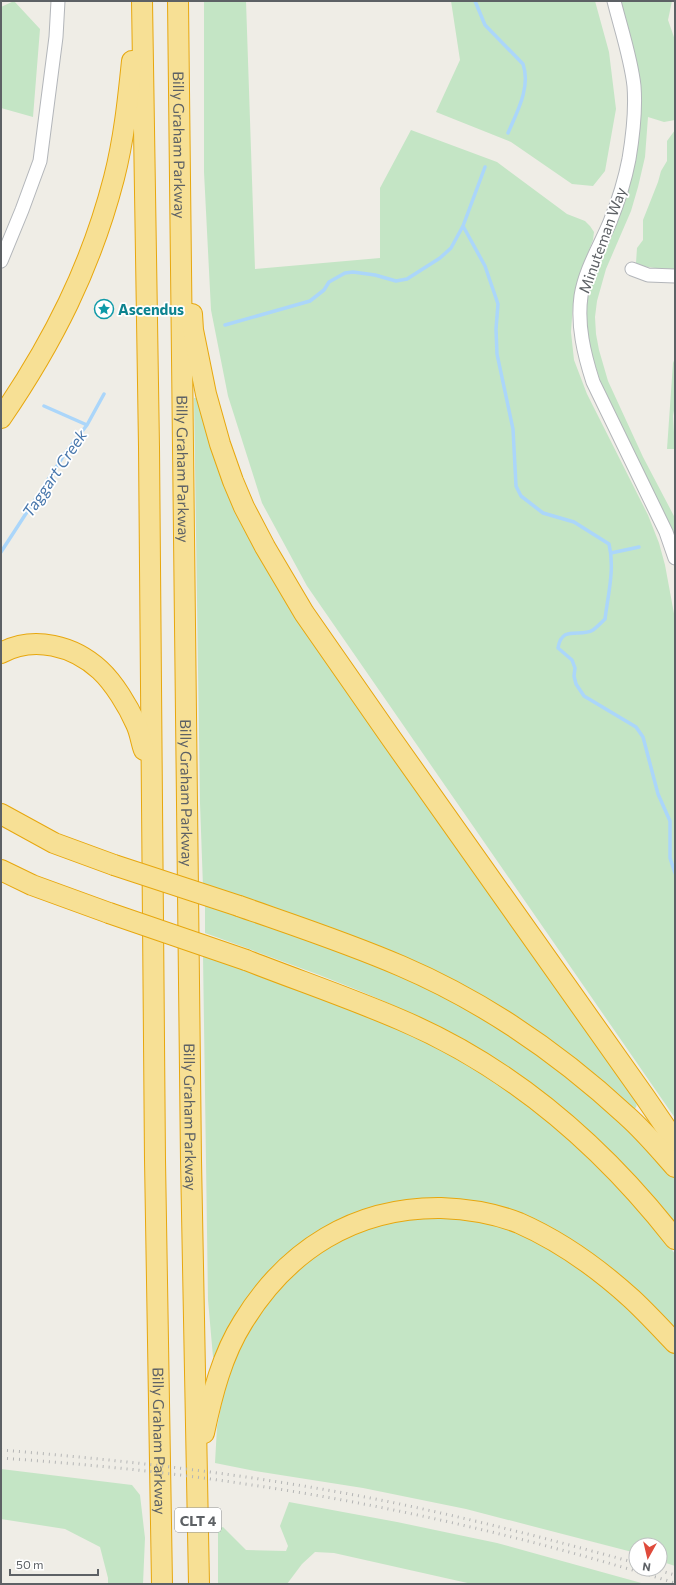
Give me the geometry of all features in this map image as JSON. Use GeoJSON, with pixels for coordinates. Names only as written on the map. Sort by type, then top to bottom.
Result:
{"type":"FeatureCollection","features":[{"type":"Feature","properties":{"kind":"highway"},"geometry":{"type":"LineString","coordinates":[[1,418],[24,384],[52,337],[72,298],[101,225],[114,177],[126,120],[138,1]]}},
{"type":"Feature","properties":{"kind":"highway","name":"Billy Graham Parkway"},"geometry":{"type":"LineString","coordinates":[[142,1],[149,447],[155,1160],[162,1584]]}},
{"type":"Feature","properties":{"kind":"highway","name":"Billy Graham Parkway"},"geometry":{"type":"LineString","coordinates":[[178,1],[191,1160],[199,1581]]}},
{"type":"Feature","properties":{"kind":"highway"},"geometry":{"type":"LineString","coordinates":[[181,181],[193,330],[203,380],[213,420],[233,481],[254,528],[304,613],[641,1090],[675,1141]]}},
{"type":"Feature","properties":{"kind":"highway"},"geometry":{"type":"LineString","coordinates":[[1,653],[23,646],[40,644],[56,646],[68,650],[85,659],[100,671],[113,685],[137,725],[151,779]]}},
{"type":"Feature","properties":{"kind":"highway"},"geometry":{"type":"LineString","coordinates":[[1,814],[54,843],[114,865],[239,906],[364,951],[421,975],[478,1005],[547,1049],[578,1073],[628,1116],[675,1166]]}},
{"type":"Feature","properties":{"kind":"highway"},"geometry":{"type":"LineString","coordinates":[[1,870],[32,885],[246,960],[402,1020],[467,1053],[514,1083],[573,1129],[643,1200],[675,1239]]}},
{"type":"Feature","properties":{"kind":"highway"},"geometry":{"type":"LineString","coordinates":[[197,1462],[221,1367],[242,1322],[266,1288],[282,1270],[318,1242],[342,1229],[381,1215],[405,1210],[428,1208],[452,1209],[474,1211],[517,1223],[560,1245],[584,1261],[633,1300],[675,1343]]}},
{"type":"Feature","properties":{"kind":"street"},"geometry":{"type":"LineString","coordinates":[[1,260],[22,210],[40,160],[56,37],[58,1]]}},
{"type":"Feature","properties":{"kind":"street","name":"Minuteman Way"},"geometry":{"type":"LineString","coordinates":[[614,1],[633,85],[635,109],[629,160],[622,186],[610,221],[586,277],[581,294],[580,329],[587,365],[593,382],[666,532],[675,558]]}},
{"type":"Feature","properties":{"kind":"street"},"geometry":{"type":"LineString","coordinates":[[632,269],[648,275],[675,276]]}},
{"type":"Feature","properties":{"kind":"green space"},"geometry":{"type":"Polygon","coordinates":[[[14,1],[40,29],[33,117],[1,108],[1,7],[14,1]]]}},
{"type":"Feature","properties":{"kind":"green space"},"geometry":{"type":"Polygon","coordinates":[[[204,1],[246,1],[255,269],[380,258],[380,188],[411,130],[497,162],[567,214],[585,221],[594,232],[593,240],[579,276],[573,304],[571,332],[574,360],[587,394],[648,515],[659,543],[665,565],[675,619],[675,1118],[307,586],[262,503],[228,396],[211,310],[204,172],[204,1]]]}},
{"type":"Feature","properties":{"kind":"green space"},"geometry":{"type":"Polygon","coordinates":[[[451,1],[595,1],[609,52],[616,109],[605,171],[593,186],[572,184],[511,142],[436,112],[460,60],[451,1]]]}},
{"type":"Feature","properties":{"kind":"green space"},"geometry":{"type":"Polygon","coordinates":[[[620,1],[672,1],[668,20],[675,40],[675,120],[664,122],[648,117],[645,157],[638,187],[631,211],[606,269],[597,301],[595,317],[596,334],[608,381],[643,457],[675,518],[675,537],[602,387],[590,348],[587,325],[587,303],[591,282],[627,193],[636,157],[641,114],[641,91],[620,1]]]}},
{"type":"Feature","properties":{"kind":"green space"},"geometry":{"type":"Polygon","coordinates":[[[675,130],[675,269],[641,266],[636,263],[637,248],[643,240],[643,220],[661,171],[667,161],[667,141],[675,130]]]}},
{"type":"Feature","properties":{"kind":"green space"},"geometry":{"type":"Polygon","coordinates":[[[675,358],[675,405],[673,416],[675,449],[667,449],[673,363],[675,358]]]}},
{"type":"Feature","properties":{"kind":"green space"},"geometry":{"type":"Polygon","coordinates":[[[194,398],[202,398],[227,484],[635,1100],[637,1106],[634,1110],[550,1044],[203,887],[200,803],[194,398]]]}},
{"type":"Feature","properties":{"kind":"green space"},"geometry":{"type":"Polygon","coordinates":[[[205,904],[354,955],[478,1013],[579,1083],[675,1176],[675,1224],[437,1026],[409,1012],[352,988],[205,933],[205,904]]]}},
{"type":"Feature","properties":{"kind":"green space"},"geometry":{"type":"Polygon","coordinates":[[[203,955],[367,1012],[466,1062],[551,1124],[623,1191],[656,1228],[675,1254],[675,1332],[638,1296],[469,1204],[323,1232],[219,1356],[213,1357],[208,1300],[203,955]]]}},
{"type":"Feature","properties":{"kind":"green space"},"geometry":{"type":"Polygon","coordinates":[[[433,1216],[491,1223],[530,1236],[600,1282],[675,1352],[675,1566],[668,1564],[668,1537],[628,1537],[628,1551],[466,1509],[363,1488],[255,1471],[215,1463],[217,1427],[228,1372],[265,1299],[316,1253],[373,1225],[433,1216]]]}},
{"type":"Feature","properties":{"kind":"green space"},"geometry":{"type":"Polygon","coordinates":[[[1,1469],[132,1485],[140,1495],[145,1538],[143,1584],[108,1584],[108,1578],[100,1547],[65,1529],[1,1519],[1,1469]]]}},
{"type":"Feature","properties":{"kind":"green space"},"geometry":{"type":"Polygon","coordinates":[[[289,1502],[397,1522],[497,1543],[645,1584],[472,1584],[334,1553],[315,1552],[302,1564],[287,1584],[218,1584],[218,1529],[223,1527],[246,1550],[286,1551],[288,1546],[280,1526],[289,1502]]]}},
{"type":"Feature","properties":{"kind":"waterway","name":"Taggart Creek"},"geometry":{"type":"LineString","coordinates":[[475,1],[485,25],[523,64],[525,73],[524,90],[519,108],[508,133]]}},
{"type":"Feature","properties":{"kind":"waterway","name":"Taggart Creek"},"geometry":{"type":"LineString","coordinates":[[225,325],[310,301],[324,290],[329,282],[345,273],[353,272],[375,275],[396,281],[407,279],[440,258],[451,248],[463,226],[485,167]]}},
{"type":"Feature","properties":{"kind":"waterway"},"geometry":{"type":"LineString","coordinates":[[463,226],[485,266],[498,304],[496,329],[497,354],[513,429],[516,486],[521,496],[543,513],[574,522],[609,544],[611,553],[611,572],[605,619],[593,630],[563,636],[558,648],[572,660],[575,668],[574,676],[576,684],[584,696],[636,727],[643,737],[658,794],[670,821],[670,858],[675,873]]}},
{"type":"Feature","properties":{"kind":"waterway","name":"Taggart Creek"},"geometry":{"type":"LineString","coordinates":[[1,552],[66,452],[87,425],[104,394]]}},
{"type":"Feature","properties":{"kind":"waterway"},"geometry":{"type":"LineString","coordinates":[[44,406],[87,425]]}},
{"type":"Feature","properties":{"kind":"waterway"},"geometry":{"type":"LineString","coordinates":[[611,553],[639,547]]}},
{"type":"Feature","properties":{"kind":"railway"},"geometry":{"type":"LineString","coordinates":[[1,1450],[164,1466],[327,1490],[405,1505],[482,1523],[628,1561]]}},
{"type":"Feature","properties":{"kind":"railway"},"geometry":{"type":"LineString","coordinates":[[1,1458],[158,1472],[306,1493],[465,1526],[571,1552],[675,1583]]}},
{"type":"Feature","properties":{"kind":"railway"},"geometry":{"type":"LineString","coordinates":[[668,1573],[675,1575]]}},
{"type":"Feature","properties":{"kind":"place","name":"Ascendus"},"geometry":{"type":"Point","coordinates":[104,309]}}]}
